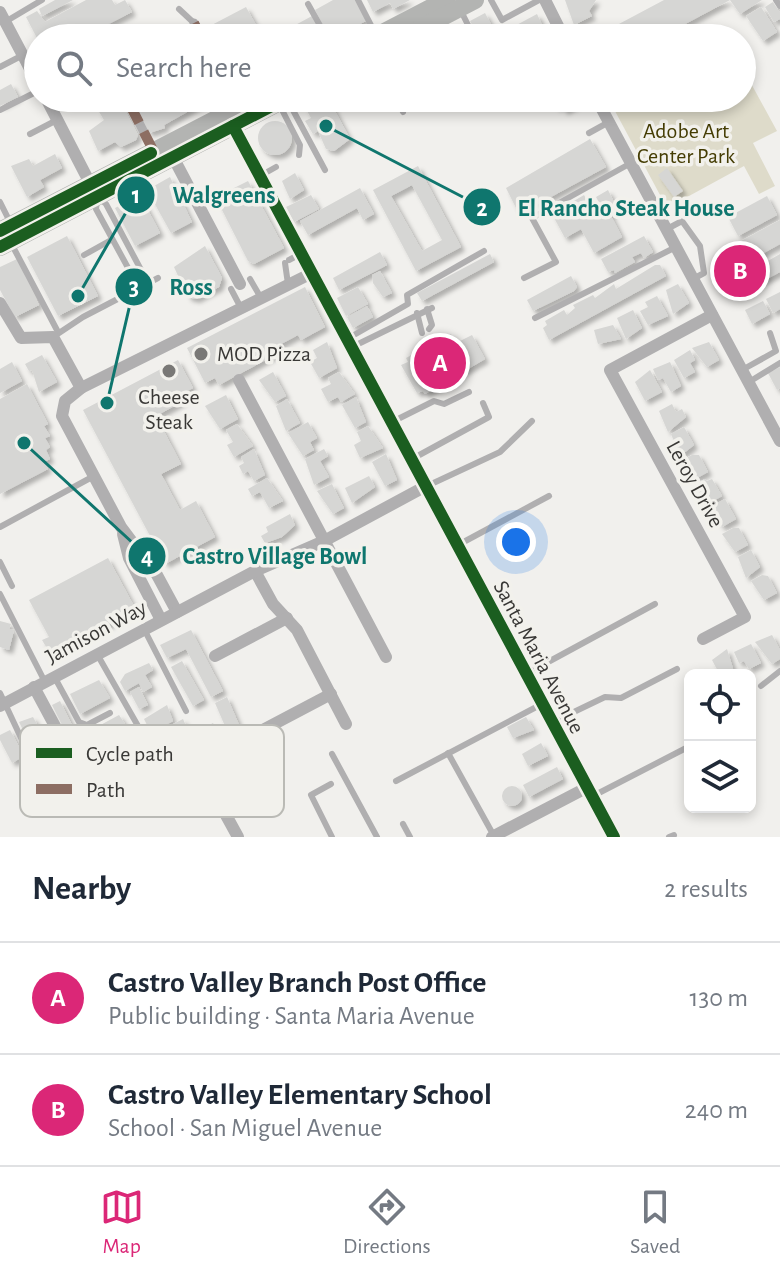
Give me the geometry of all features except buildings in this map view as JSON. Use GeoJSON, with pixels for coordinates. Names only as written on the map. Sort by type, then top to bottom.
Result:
{"type":"FeatureCollection","features":[{"type":"Feature","properties":{"kind":"main road"},"geometry":{"type":"LineString","coordinates":[[405,24],[448,5]]}},
{"type":"Feature","properties":{"kind":"main road"},"geometry":{"type":"LineString","coordinates":[[422,24],[448,5]]}},
{"type":"Feature","properties":{"kind":"main road"},"geometry":{"type":"LineString","coordinates":[[12,228],[94,191],[154,152],[231,112]]}},
{"type":"Feature","properties":{"kind":"main road"},"geometry":{"type":"LineString","coordinates":[[12,228],[173,157],[232,112]]}},
{"type":"Feature","properties":{"kind":"street"},"geometry":{"type":"LineString","coordinates":[[542,0],[556,24]]}},
{"type":"Feature","properties":{"kind":"street"},"geometry":{"type":"LineString","coordinates":[[3,17],[23,55]]}},
{"type":"Feature","properties":{"kind":"street"},"geometry":{"type":"LineString","coordinates":[[54,112],[94,191]]}},
{"type":"Feature","properties":{"kind":"street"},"geometry":{"type":"LineString","coordinates":[[134,112],[154,152]]}},
{"type":"Feature","properties":{"kind":"street","name":"Santa Maria Avenue"},"geometry":{"type":"LineString","coordinates":[[233,112],[260,176],[313,268],[458,545],[485,587],[526,674],[614,837]]}},
{"type":"Feature","properties":{"kind":"street"},"geometry":{"type":"LineString","coordinates":[[604,112],[712,315],[737,350],[745,376],[780,441]]}},
{"type":"Feature","properties":{"kind":"street"},"geometry":{"type":"LineString","coordinates":[[173,157],[240,284]]}},
{"type":"Feature","properties":{"kind":"street"},"geometry":{"type":"LineString","coordinates":[[177,612],[157,575],[121,527],[62,416],[65,401],[81,388],[261,298],[313,268]]}},
{"type":"Feature","properties":{"kind":"street"},"geometry":{"type":"LineString","coordinates":[[0,303],[21,338],[56,335],[81,388]]}},
{"type":"Feature","properties":{"kind":"street","name":"Leroy Drive"},"geometry":{"type":"LineString","coordinates":[[703,639],[745,617],[610,370],[712,315]]}},
{"type":"Feature","properties":{"kind":"street"},"geometry":{"type":"LineString","coordinates":[[239,380],[386,657]]}},
{"type":"Feature","properties":{"kind":"street","name":"Jamison Way"},"geometry":{"type":"LineString","coordinates":[[1,701],[44,682],[255,571],[324,541],[426,486]]}},
{"type":"Feature","properties":{"kind":"street"},"geometry":{"type":"LineString","coordinates":[[121,527],[129,558],[161,620]]}},
{"type":"Feature","properties":{"kind":"street"},"geometry":{"type":"LineString","coordinates":[[255,571],[273,604],[297,630],[346,724]]}},
{"type":"Feature","properties":{"kind":"street"},"geometry":{"type":"LineString","coordinates":[[215,656],[287,618]]}},
{"type":"Feature","properties":{"kind":"street"},"geometry":{"type":"LineString","coordinates":[[44,682],[58,725]]}},
{"type":"Feature","properties":{"kind":"street"},"geometry":{"type":"LineString","coordinates":[[272,725],[331,694]]}},
{"type":"Feature","properties":{"kind":"street"},"geometry":{"type":"LineString","coordinates":[[493,837],[590,792]]}},
{"type":"Feature","properties":{"kind":"street"},"geometry":{"type":"LineString","coordinates":[[227,817],[238,837]]}},
{"type":"Feature","properties":{"kind":"lane"},"geometry":{"type":"LineString","coordinates":[[3,17],[42,0]]}},
{"type":"Feature","properties":{"kind":"lane"},"geometry":{"type":"LineString","coordinates":[[358,0],[369,24]]}},
{"type":"Feature","properties":{"kind":"lane"},"geometry":{"type":"LineString","coordinates":[[491,0],[502,20],[542,0]]}},
{"type":"Feature","properties":{"kind":"lane"},"geometry":{"type":"LineString","coordinates":[[776,0],[780,6]]}},
{"type":"Feature","properties":{"kind":"lane"},"geometry":{"type":"LineString","coordinates":[[308,4],[319,24]]}},
{"type":"Feature","properties":{"kind":"lane"},"geometry":{"type":"LineString","coordinates":[[448,5],[466,24]]}},
{"type":"Feature","properties":{"kind":"lane"},"geometry":{"type":"LineString","coordinates":[[179,9],[194,23]]}},
{"type":"Feature","properties":{"kind":"lane"},"geometry":{"type":"LineString","coordinates":[[0,67],[23,55]]}},
{"type":"Feature","properties":{"kind":"lane"},"geometry":{"type":"LineString","coordinates":[[0,110],[24,98]]}},
{"type":"Feature","properties":{"kind":"lane"},"geometry":{"type":"LineString","coordinates":[[30,134],[49,112]]}},
{"type":"Feature","properties":{"kind":"lane"},"geometry":{"type":"LineString","coordinates":[[288,112],[300,145],[299,155]]}},
{"type":"Feature","properties":{"kind":"lane"},"geometry":{"type":"LineString","coordinates":[[291,112],[325,170]]}},
{"type":"Feature","properties":{"kind":"lane"},"geometry":{"type":"LineString","coordinates":[[589,133],[609,122]]}},
{"type":"Feature","properties":{"kind":"lane"},"geometry":{"type":"LineString","coordinates":[[524,278],[556,262],[532,218],[631,163]]}},
{"type":"Feature","properties":{"kind":"lane"},"geometry":{"type":"LineString","coordinates":[[260,176],[276,167]]}},
{"type":"Feature","properties":{"kind":"lane"},"geometry":{"type":"LineString","coordinates":[[94,191],[96,209],[139,288]]}},
{"type":"Feature","properties":{"kind":"lane"},"geometry":{"type":"LineString","coordinates":[[94,191],[106,204],[148,283]]}},
{"type":"Feature","properties":{"kind":"lane"},"geometry":{"type":"LineString","coordinates":[[0,202],[56,335],[158,278]]}},
{"type":"Feature","properties":{"kind":"lane"},"geometry":{"type":"LineString","coordinates":[[666,230],[682,221],[693,232],[702,253],[704,273],[693,279]]}},
{"type":"Feature","properties":{"kind":"lane"},"geometry":{"type":"LineString","coordinates":[[84,255],[111,240]]}},
{"type":"Feature","properties":{"kind":"lane"},"geometry":{"type":"LineString","coordinates":[[535,318],[676,247]]}},
{"type":"Feature","properties":{"kind":"lane"},"geometry":{"type":"LineString","coordinates":[[288,284],[287,262],[302,248]]}},
{"type":"Feature","properties":{"kind":"lane"},"geometry":{"type":"LineString","coordinates":[[350,343],[408,304],[407,295],[484,251]]}},
{"type":"Feature","properties":{"kind":"lane"},"geometry":{"type":"LineString","coordinates":[[240,284],[261,298]]}},
{"type":"Feature","properties":{"kind":"lane"},"geometry":{"type":"LineString","coordinates":[[240,284],[241,308]]}},
{"type":"Feature","properties":{"kind":"lane"},"geometry":{"type":"LineString","coordinates":[[350,343],[417,313],[429,309],[432,325],[426,331],[417,313]]}},
{"type":"Feature","properties":{"kind":"lane"},"geometry":{"type":"LineString","coordinates":[[745,376],[776,351],[770,333]]}},
{"type":"Feature","properties":{"kind":"lane"},"geometry":{"type":"LineString","coordinates":[[745,376],[780,363]]}},
{"type":"Feature","properties":{"kind":"lane"},"geometry":{"type":"LineString","coordinates":[[390,412],[434,401],[444,404],[469,392]]}},
{"type":"Feature","properties":{"kind":"lane"},"geometry":{"type":"LineString","coordinates":[[412,459],[489,417],[483,403]]}},
{"type":"Feature","properties":{"kind":"lane"},"geometry":{"type":"LineString","coordinates":[[426,486],[500,452],[532,421]]}},
{"type":"Feature","properties":{"kind":"lane"},"geometry":{"type":"LineString","coordinates":[[0,527],[94,476]]}},
{"type":"Feature","properties":{"kind":"lane"},"geometry":{"type":"LineString","coordinates":[[458,545],[549,496]]}},
{"type":"Feature","properties":{"kind":"lane"},"geometry":{"type":"LineString","coordinates":[[0,562],[12,586]]}},
{"type":"Feature","properties":{"kind":"lane"},"geometry":{"type":"LineString","coordinates":[[0,594],[44,682],[79,722],[87,725],[110,713]]}},
{"type":"Feature","properties":{"kind":"lane"},"geometry":{"type":"LineString","coordinates":[[526,674],[655,604]]}},
{"type":"Feature","properties":{"kind":"lane"},"geometry":{"type":"LineString","coordinates":[[144,629],[186,711]]}},
{"type":"Feature","properties":{"kind":"lane"},"geometry":{"type":"LineString","coordinates":[[97,654],[137,725]]}},
{"type":"Feature","properties":{"kind":"lane"},"geometry":{"type":"LineString","coordinates":[[552,723],[605,697],[621,698],[677,669]]}},
{"type":"Feature","properties":{"kind":"lane"},"geometry":{"type":"LineString","coordinates":[[761,686],[780,671]]}},
{"type":"Feature","properties":{"kind":"lane"},"geometry":{"type":"LineString","coordinates":[[1,701],[20,738]]}},
{"type":"Feature","properties":{"kind":"lane"},"geometry":{"type":"LineString","coordinates":[[396,781],[542,704]]}},
{"type":"Feature","properties":{"kind":"lane"},"geometry":{"type":"LineString","coordinates":[[590,792],[684,749]]}},
{"type":"Feature","properties":{"kind":"lane"},"geometry":{"type":"LineString","coordinates":[[448,753],[493,837]]}},
{"type":"Feature","properties":{"kind":"lane"},"geometry":{"type":"LineString","coordinates":[[332,754],[377,837]]}},
{"type":"Feature","properties":{"kind":"lane"},"geometry":{"type":"LineString","coordinates":[[331,784],[311,795],[332,837]]}},
{"type":"Feature","properties":{"kind":"lane"},"geometry":{"type":"LineString","coordinates":[[403,824],[410,837]]}},
{"type":"Feature","properties":{"kind":"green space","name":"Adobe Art Center Park"},"geometry":{"type":"Polygon","coordinates":[[[756,93],[777,131],[753,143],[775,186],[759,194],[744,166],[667,208],[616,112],[756,112],[756,93]]]}},
{"type":"Feature","properties":{"kind":"marked path"},"geometry":{"type":"LineString","coordinates":[[134,112],[154,152]]}},
{"type":"Feature","properties":{"kind":"cycle path"},"geometry":{"type":"LineString","coordinates":[[0,247],[260,112]]}},
{"type":"Feature","properties":{"kind":"cycle path"},"geometry":{"type":"LineString","coordinates":[[233,126],[614,837]]}},
{"type":"Feature","properties":{"kind":"cycle path"},"geometry":{"type":"LineString","coordinates":[[0,231],[151,153]]}},
{"type":"Feature","properties":{"kind":"place","name":"El Rancho Steak House"},"geometry":{"type":"Point","coordinates":[326,126]}},
{"type":"Feature","properties":{"kind":"place","name":"Castro Valley Elementary School"},"geometry":{"type":"Point","coordinates":[740,271]}},
{"type":"Feature","properties":{"kind":"place","name":"Walgreens"},"geometry":{"type":"Point","coordinates":[78,296]}},
{"type":"Feature","properties":{"kind":"place","name":"MOD Pizza"},"geometry":{"type":"Point","coordinates":[201,354]}},
{"type":"Feature","properties":{"kind":"place","name":"Castro Valley Branch Post Office"},"geometry":{"type":"Point","coordinates":[440,363]}},
{"type":"Feature","properties":{"kind":"place","name":"Cheese Steak"},"geometry":{"type":"Point","coordinates":[169,371]}},
{"type":"Feature","properties":{"kind":"place","name":"Ross"},"geometry":{"type":"Point","coordinates":[107,403]}},
{"type":"Feature","properties":{"kind":"place","name":"Castro Village Bowl"},"geometry":{"type":"Point","coordinates":[24,443]}}]}
